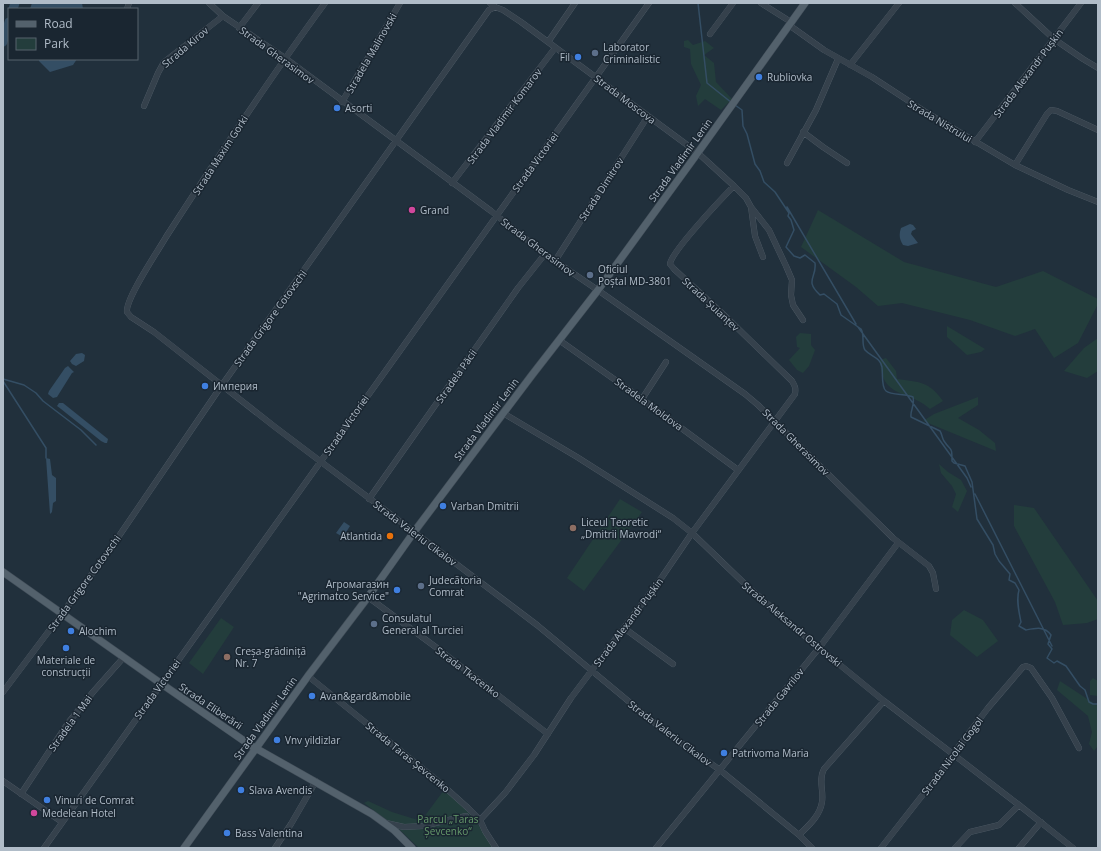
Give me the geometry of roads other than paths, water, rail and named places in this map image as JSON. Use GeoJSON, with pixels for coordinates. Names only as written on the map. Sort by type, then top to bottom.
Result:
{"type":"FeatureCollection","features":[{"type":"Feature","properties":{"kind":"main road","name":"Strada Vladimir Lenin"},"geometry":{"type":"LineString","coordinates":[[184,848],[414,532],[598,290],[805,3]]}},
{"type":"Feature","properties":{"kind":"main road","name":"Strada Eliberării"},"geometry":{"type":"LineString","coordinates":[[3,572],[63,613],[161,684],[256,748],[372,814],[385,823],[412,848]]}},
{"type":"Feature","properties":{"kind":"street","name":"Strada Gherasimov"},"geometry":{"type":"LineString","coordinates":[[209,3],[239,28],[284,58],[342,102],[396,140],[545,254],[730,383],[758,405],[898,543],[929,566],[933,574],[936,589]]}},
{"type":"Feature","properties":{"kind":"street"},"geometry":{"type":"LineString","coordinates":[[239,28],[258,3]]}},
{"type":"Feature","properties":{"kind":"street","name":"Strada Maxim Gorki"},"geometry":{"type":"LineString","coordinates":[[127,312],[127,305],[152,260],[284,58],[324,3]]}},
{"type":"Feature","properties":{"kind":"street","name":"Stradela Malinovski"},"geometry":{"type":"LineString","coordinates":[[342,102],[400,3]]}},
{"type":"Feature","properties":{"kind":"street"},"geometry":{"type":"LineString","coordinates":[[548,42],[575,3]]}},
{"type":"Feature","properties":{"kind":"street","name":"Strada Victoriei"},"geometry":{"type":"LineString","coordinates":[[44,848],[649,3]]}},
{"type":"Feature","properties":{"kind":"street"},"geometry":{"type":"LineString","coordinates":[[710,34],[733,3]]}},
{"type":"Feature","properties":{"kind":"street","name":"Strada Nistrului"},"geometry":{"type":"LineString","coordinates":[[761,3],[838,59],[872,77],[917,107],[975,142],[1015,165],[1068,190],[1098,202]]}},
{"type":"Feature","properties":{"kind":"street"},"geometry":{"type":"LineString","coordinates":[[850,65],[899,3]]}},
{"type":"Feature","properties":{"kind":"street"},"geometry":{"type":"LineString","coordinates":[[1015,3],[1054,39],[1098,68]]}},
{"type":"Feature","properties":{"kind":"street","name":"Strada Alexandr Pușkin"},"geometry":{"type":"LineString","coordinates":[[975,142],[1081,3]]}},
{"type":"Feature","properties":{"kind":"street","name":"Strada Moscova"},"geometry":{"type":"LineString","coordinates":[[493,4],[548,42],[698,153],[746,198],[769,230],[786,266],[792,280],[791,295],[793,305],[803,320]]}},
{"type":"Feature","properties":{"kind":"street","name":"Strada Grigore Cotovschi"},"geometry":{"type":"LineString","coordinates":[[3,692],[106,555],[222,385],[493,4]]}},
{"type":"Feature","properties":{"kind":"street","name":"Strada Kirov"},"geometry":{"type":"LineString","coordinates":[[144,106],[164,62],[223,16]]}},
{"type":"Feature","properties":{"kind":"street","name":"Strada Vladimir Komarov"},"geometry":{"type":"LineString","coordinates":[[452,183],[555,48]]}},
{"type":"Feature","properties":{"kind":"street"},"geometry":{"type":"LineString","coordinates":[[787,163],[823,94],[838,59]]}},
{"type":"Feature","properties":{"kind":"street"},"geometry":{"type":"LineString","coordinates":[[1015,165],[1046,114],[1051,110],[1057,111],[1098,130]]}},
{"type":"Feature","properties":{"kind":"street","name":"Strada Dimitrov"},"geometry":{"type":"LineString","coordinates":[[555,261],[648,116]]}},
{"type":"Feature","properties":{"kind":"street"},"geometry":{"type":"LineString","coordinates":[[804,132],[828,151],[847,163]]}},
{"type":"Feature","properties":{"kind":"street","name":"Strada Șuianțev"},"geometry":{"type":"LineString","coordinates":[[734,186],[719,201],[673,256],[670,264],[774,363],[795,386],[796,389],[794,394],[774,421]]}},
{"type":"Feature","properties":{"kind":"street","name":"Strada Moscova"},"geometry":{"type":"LineString","coordinates":[[751,207],[755,236],[762,257]]}},
{"type":"Feature","properties":{"kind":"street","name":"Stradela Păcii"},"geometry":{"type":"LineString","coordinates":[[369,499],[518,288],[545,254]]}},
{"type":"Feature","properties":{"kind":"street","name":"Strada Valeriu Cikalov"},"geometry":{"type":"LineString","coordinates":[[127,312],[369,499],[537,625],[663,730],[720,770],[799,835],[812,848]]}},
{"type":"Feature","properties":{"kind":"street","name":"Stradela Moldova"},"geometry":{"type":"LineString","coordinates":[[559,340],[738,470]]}},
{"type":"Feature","properties":{"kind":"street"},"geometry":{"type":"LineString","coordinates":[[642,399],[666,362]]}},
{"type":"Feature","properties":{"kind":"street","name":"Strada Aleksandr Ostrovski"},"geometry":{"type":"LineString","coordinates":[[503,413],[577,457],[673,518],[692,533],[748,587],[819,648],[884,701],[1073,848]]}},
{"type":"Feature","properties":{"kind":"street","name":"Strada Alexandr Pușkin"},"geometry":{"type":"LineString","coordinates":[[480,820],[505,793],[534,755],[591,671],[662,577],[692,533],[774,421]]}},
{"type":"Feature","properties":{"kind":"street","name":"Strada Gavrilov"},"geometry":{"type":"LineString","coordinates":[[656,848],[819,648],[898,543]]}},
{"type":"Feature","properties":{"kind":"street","name":"Strada Tkacenko"},"geometry":{"type":"LineString","coordinates":[[368,597],[548,734]]}},
{"type":"Feature","properties":{"kind":"street"},"geometry":{"type":"LineString","coordinates":[[624,628],[673,664]]}},
{"type":"Feature","properties":{"kind":"street","name":"Stradela 1 Mai"},"geometry":{"type":"LineString","coordinates":[[21,794],[68,723],[106,676],[124,657]]}},
{"type":"Feature","properties":{"kind":"street","name":"Strada Nicolai Gogol"},"geometry":{"type":"LineString","coordinates":[[881,848],[954,755],[959,746],[988,708],[1021,669],[1026,666],[1031,668],[1052,698],[1079,748]]}},
{"type":"Feature","properties":{"kind":"street","name":"Strada Taras Șevcenko"},"geometry":{"type":"LineString","coordinates":[[308,676],[439,782],[480,820],[496,848]]}},
{"type":"Feature","properties":{"kind":"street"},"geometry":{"type":"LineString","coordinates":[[799,835],[816,817],[820,810],[822,801],[821,775],[824,769],[884,701]]}},
{"type":"Feature","properties":{"kind":"street"},"geometry":{"type":"LineString","coordinates":[[3,781],[62,822]]}},
{"type":"Feature","properties":{"kind":"street"},"geometry":{"type":"LineString","coordinates":[[275,848],[316,781]]}},
{"type":"Feature","properties":{"kind":"street"},"geometry":{"type":"LineString","coordinates":[[955,848],[970,832],[999,825],[1019,805]]}},
{"type":"Feature","properties":{"kind":"street"},"geometry":{"type":"LineString","coordinates":[[385,823],[404,827],[423,826],[446,822],[466,816]]}},
{"type":"Feature","properties":{"kind":"street"},"geometry":{"type":"LineString","coordinates":[[1019,848],[1040,822]]}},
{"type":"Feature","properties":{"kind":"water"},"geometry":{"type":"Polygon","coordinates":[[[32,3],[82,3],[83,8],[30,8],[32,3]]]}},
{"type":"Feature","properties":{"kind":"water"},"geometry":{"type":"Polygon","coordinates":[[[76,60],[73,65],[50,72],[39,61],[76,60]]]}},
{"type":"Feature","properties":{"kind":"water"},"geometry":{"type":"Polygon","coordinates":[[[910,224],[916,229],[912,231],[911,234],[918,243],[908,246],[903,245],[900,236],[901,228],[910,224]]]}},
{"type":"Feature","properties":{"kind":"water"},"geometry":{"type":"Polygon","coordinates":[[[82,353],[85,355],[84,361],[76,366],[72,364],[70,361],[76,354],[82,353]]]}},
{"type":"Feature","properties":{"kind":"water"},"geometry":{"type":"Polygon","coordinates":[[[68,366],[74,372],[57,397],[53,398],[48,394],[49,391],[68,366]]]}},
{"type":"Feature","properties":{"kind":"water"},"geometry":{"type":"Polygon","coordinates":[[[59,403],[63,403],[108,439],[107,443],[101,441],[57,406],[59,403]]]}},
{"type":"Feature","properties":{"kind":"water"},"geometry":{"type":"Polygon","coordinates":[[[46,458],[50,459],[52,475],[56,478],[56,501],[53,503],[52,512],[50,514],[46,458]]]}},
{"type":"Feature","properties":{"kind":"water"},"geometry":{"type":"Polygon","coordinates":[[[344,522],[350,526],[343,537],[336,533],[344,522]]]}},
{"type":"Feature","properties":{"kind":"waterway"},"geometry":{"type":"LineString","coordinates":[[13,8],[15,3]]}},
{"type":"Feature","properties":{"kind":"waterway"},"geometry":{"type":"LineString","coordinates":[[698,3],[707,83],[732,103]]}},
{"type":"Feature","properties":{"kind":"waterway"},"geometry":{"type":"LineString","coordinates":[[3,42],[8,25]]}},
{"type":"Feature","properties":{"kind":"waterway"},"geometry":{"type":"LineString","coordinates":[[735,105],[742,110],[743,126],[747,134],[755,164],[760,171],[764,182],[775,192],[789,213],[788,216],[794,230],[786,247],[794,256],[800,258],[805,255],[815,263],[812,279],[815,290],[820,295],[824,294],[837,304],[841,315],[861,329],[865,350],[881,364],[884,389],[891,393],[913,397],[911,417],[940,431],[944,441],[951,449],[952,461],[965,466],[972,482],[977,519],[993,545],[995,554],[999,561],[1010,574],[1009,580],[1015,583],[1019,590],[1018,602],[1021,622],[1019,626],[1026,630],[1040,628],[1049,632],[1051,635],[1048,644],[1052,649],[1047,658],[1054,663],[1057,661],[1066,666],[1080,686],[1085,690],[1089,702],[1098,704]]}},
{"type":"Feature","properties":{"kind":"waterway"},"geometry":{"type":"LineString","coordinates":[[787,207],[856,324]]}},
{"type":"Feature","properties":{"kind":"waterway"},"geometry":{"type":"LineString","coordinates":[[858,327],[967,478],[971,487]]}},
{"type":"Feature","properties":{"kind":"waterway"},"geometry":{"type":"LineString","coordinates":[[3,379],[24,385],[36,393],[43,401],[81,430],[96,445]]}},
{"type":"Feature","properties":{"kind":"waterway"},"geometry":{"type":"LineString","coordinates":[[3,381],[46,448],[46,458]]}},
{"type":"Feature","properties":{"kind":"waterway"},"geometry":{"type":"LineString","coordinates":[[975,494],[1052,646]]}},
{"type":"Feature","properties":{"kind":"place","name":"Laborator Criminalistic"},"geometry":{"type":"Point","coordinates":[595,53]}},
{"type":"Feature","properties":{"kind":"place","name":"Fil"},"geometry":{"type":"Point","coordinates":[578,57]}},
{"type":"Feature","properties":{"kind":"place","name":"Rubliovka"},"geometry":{"type":"Point","coordinates":[759,77]}},
{"type":"Feature","properties":{"kind":"place","name":"Asorti"},"geometry":{"type":"Point","coordinates":[337,108]}},
{"type":"Feature","properties":{"kind":"place","name":"Grand"},"geometry":{"type":"Point","coordinates":[412,210]}},
{"type":"Feature","properties":{"kind":"place","name":"Oficiul Poștal MD-3801"},"geometry":{"type":"Point","coordinates":[590,275]}},
{"type":"Feature","properties":{"kind":"place","name":"Империя"},"geometry":{"type":"Point","coordinates":[205,386]}},
{"type":"Feature","properties":{"kind":"place","name":"Varban Dmitrii"},"geometry":{"type":"Point","coordinates":[443,506]}},
{"type":"Feature","properties":{"kind":"place","name":"Liceul Teoretic „Dmitrii Mavrodi“"},"geometry":{"type":"Point","coordinates":[573,528]}},
{"type":"Feature","properties":{"kind":"place","name":"Atlantida"},"geometry":{"type":"Point","coordinates":[390,536]}},
{"type":"Feature","properties":{"kind":"place","name":"Judecătoria Comrat"},"geometry":{"type":"Point","coordinates":[421,586]}},
{"type":"Feature","properties":{"kind":"place","name":"Агромагазин \"Agrimatco Service\""},"geometry":{"type":"Point","coordinates":[397,590]}},
{"type":"Feature","properties":{"kind":"place","name":"Consulatul General al Turciei"},"geometry":{"type":"Point","coordinates":[374,624]}},
{"type":"Feature","properties":{"kind":"place","name":"Alochim"},"geometry":{"type":"Point","coordinates":[71,631]}},
{"type":"Feature","properties":{"kind":"place","name":"Materiale de construcții"},"geometry":{"type":"Point","coordinates":[66,648]}},
{"type":"Feature","properties":{"kind":"place","name":"Creșa-grădiniță Nr. 7"},"geometry":{"type":"Point","coordinates":[227,657]}},
{"type":"Feature","properties":{"kind":"place","name":"Avan&gard&mobile"},"geometry":{"type":"Point","coordinates":[312,696]}},
{"type":"Feature","properties":{"kind":"place","name":"Vnv yildizlar"},"geometry":{"type":"Point","coordinates":[277,740]}},
{"type":"Feature","properties":{"kind":"place","name":"Patrivoma Maria"},"geometry":{"type":"Point","coordinates":[724,753]}},
{"type":"Feature","properties":{"kind":"place","name":"Slava Avendis"},"geometry":{"type":"Point","coordinates":[241,790]}},
{"type":"Feature","properties":{"kind":"place","name":"Vinuri de Comrat"},"geometry":{"type":"Point","coordinates":[47,800]}},
{"type":"Feature","properties":{"kind":"place","name":"Medelean Hotel"},"geometry":{"type":"Point","coordinates":[34,813]}},
{"type":"Feature","properties":{"kind":"place","name":"Bass Valentina"},"geometry":{"type":"Point","coordinates":[227,833]}},
{"type":"Feature","properties":{"kind":"park label","name":"Parcul „Taras Șevcenko“"},"geometry":{"type":"Point","coordinates":[448,824]}}]}
